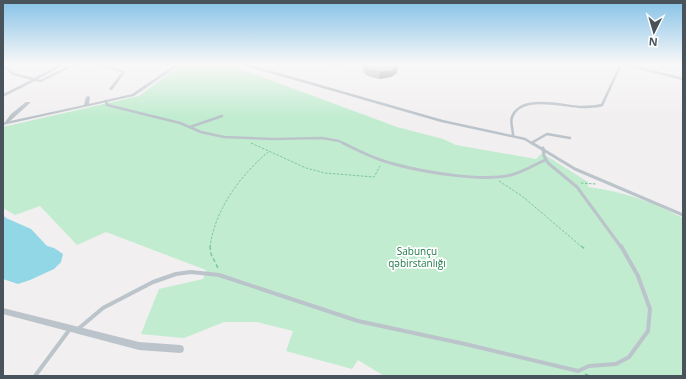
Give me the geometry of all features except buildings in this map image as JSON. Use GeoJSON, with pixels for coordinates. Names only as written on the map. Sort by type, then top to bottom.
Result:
{"type":"FeatureCollection","features":[{"type":"Feature","properties":{"kind":"street"},"geometry":{"type":"LineString","coordinates":[[3,96],[29,82]]}},
{"type":"Feature","properties":{"kind":"street"},"geometry":{"type":"LineString","coordinates":[[26,87],[38,82]]}},
{"type":"Feature","properties":{"kind":"street"},"geometry":{"type":"LineString","coordinates":[[111,89],[116,82]]}},
{"type":"Feature","properties":{"kind":"street"},"geometry":{"type":"LineString","coordinates":[[4,124],[86,106],[139,92],[154,82]]}},
{"type":"Feature","properties":{"kind":"street"},"geometry":{"type":"LineString","coordinates":[[86,106],[88,98]]}},
{"type":"Feature","properties":{"kind":"street"},"geometry":{"type":"LineString","coordinates":[[4,124],[8,119],[23,109],[28,103]]}},
{"type":"Feature","properties":{"kind":"street"},"geometry":{"type":"LineString","coordinates":[[3,311],[75,328],[139,346],[180,349]]}},
{"type":"Feature","properties":{"kind":"lane"},"geometry":{"type":"LineString","coordinates":[[305,82],[442,121],[513,135],[533,142],[564,163],[602,181],[683,215]]}},
{"type":"Feature","properties":{"kind":"lane"},"geometry":{"type":"LineString","coordinates":[[513,135],[512,117],[516,110],[525,104],[551,103],[585,108],[596,108],[602,105],[613,82]]}},
{"type":"Feature","properties":{"kind":"lane"},"geometry":{"type":"LineString","coordinates":[[106,101],[107,105],[190,127],[208,134],[247,138],[330,140],[346,144],[366,154],[408,168],[435,173],[493,177],[520,172],[545,160]]}},
{"type":"Feature","properties":{"kind":"lane"},"geometry":{"type":"LineString","coordinates":[[190,127],[222,116]]}},
{"type":"Feature","properties":{"kind":"lane"},"geometry":{"type":"LineString","coordinates":[[533,142],[546,134],[570,138]]}},
{"type":"Feature","properties":{"kind":"lane"},"geometry":{"type":"LineString","coordinates":[[35,376],[75,328],[103,308],[153,282],[176,274],[191,272],[219,275],[358,321],[466,344],[569,370],[578,371],[590,366],[616,364],[629,357],[648,331],[650,309],[638,276],[624,250],[584,195],[573,183],[545,160],[543,148]]}},
{"type":"Feature","properties":{"kind":"path"},"geometry":{"type":"LineString","coordinates":[[247,138],[250,142],[268,152],[306,168],[325,173],[374,177],[383,160]]}},
{"type":"Feature","properties":{"kind":"path"},"geometry":{"type":"LineString","coordinates":[[219,275],[218,265],[210,250],[214,226],[243,176],[268,152]]}},
{"type":"Feature","properties":{"kind":"path"},"geometry":{"type":"LineString","coordinates":[[493,177],[522,196],[585,249]]}},
{"type":"Feature","properties":{"kind":"path"},"geometry":{"type":"LineString","coordinates":[[573,183],[595,184],[602,181]]}},
{"type":"Feature","properties":{"kind":"green space","name":"Sabunçu qəbirstanlığı"},"geometry":{"type":"Polygon","coordinates":[[[159,82],[275,82],[397,127],[443,139],[456,145],[536,159],[542,153],[588,182],[588,187],[637,198],[683,218],[683,376],[384,376],[358,360],[352,369],[286,351],[293,331],[257,322],[224,322],[184,338],[141,334],[159,289],[203,279],[206,270],[106,232],[77,245],[40,206],[15,215],[3,208],[3,127],[139,96],[159,82]]]}},
{"type":"Feature","properties":{"kind":"water"},"geometry":{"type":"Polygon","coordinates":[[[3,215],[6,218],[31,229],[47,246],[54,248],[63,254],[61,262],[54,269],[18,284],[3,279],[3,215]]]}}]}
